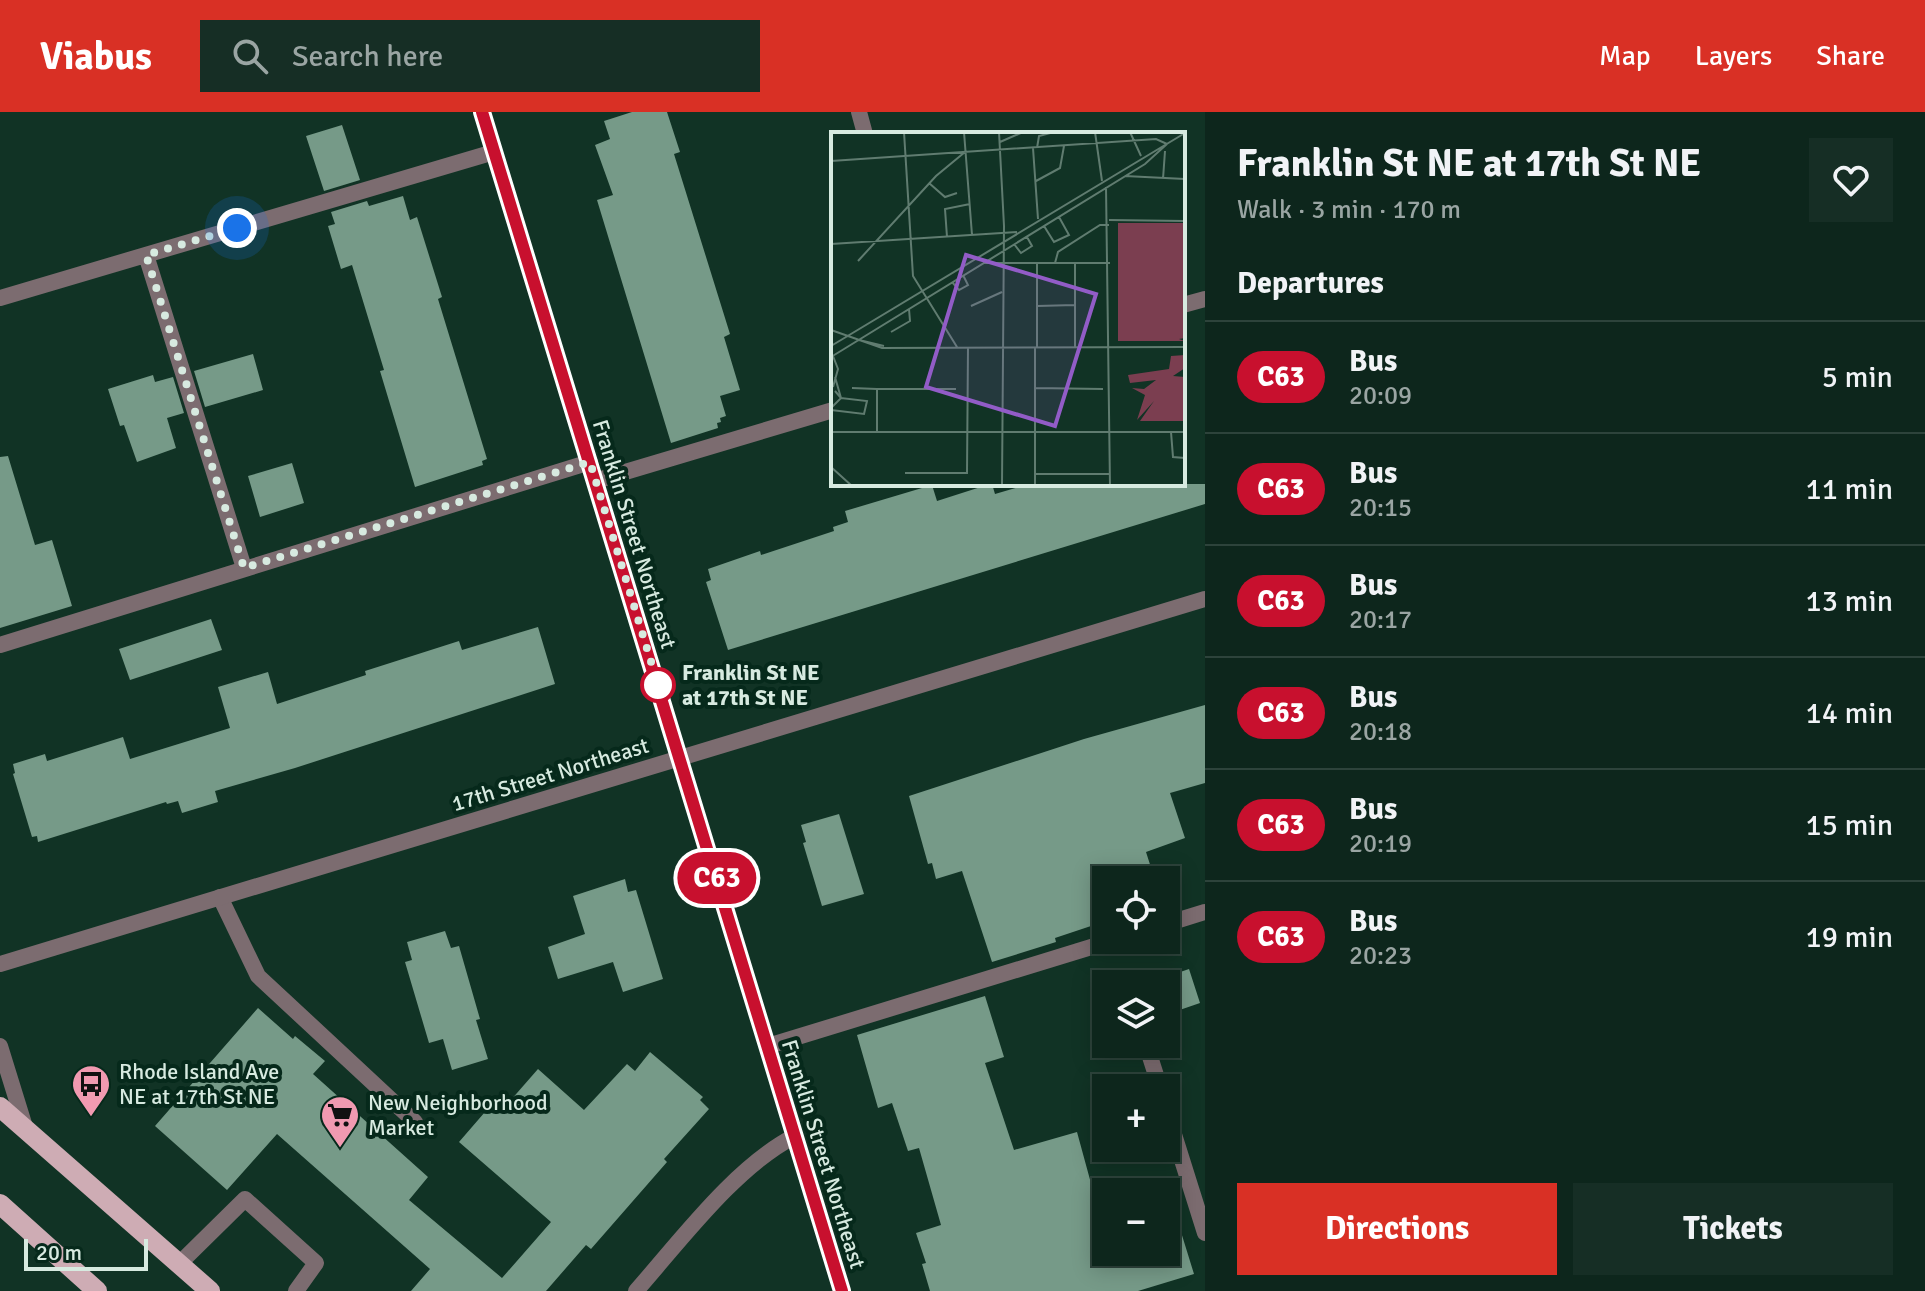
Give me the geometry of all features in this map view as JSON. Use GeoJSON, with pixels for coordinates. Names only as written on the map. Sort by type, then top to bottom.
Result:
{"type":"FeatureCollection","features":[{"type":"Feature","properties":{"kind":"main road"},"geometry":{"type":"LineString","coordinates":[[0,1107],[210,1291]]}},
{"type":"Feature","properties":{"kind":"main road"},"geometry":{"type":"LineString","coordinates":[[0,1204],[97,1291]]}},
{"type":"Feature","properties":{"kind":"street","name":"Franklin Street Northeast"},"geometry":{"type":"LineString","coordinates":[[482,112],[842,1291]]}},
{"type":"Feature","properties":{"kind":"street"},"geometry":{"type":"LineString","coordinates":[[859,112],[864,132]]}},
{"type":"Feature","properties":{"kind":"street"},"geometry":{"type":"LineString","coordinates":[[0,298],[494,152]]}},
{"type":"Feature","properties":{"kind":"street"},"geometry":{"type":"LineString","coordinates":[[146,255],[244,568]]}},
{"type":"Feature","properties":{"kind":"street"},"geometry":{"type":"LineString","coordinates":[[1185,304],[1205,299]]}},
{"type":"Feature","properties":{"kind":"street"},"geometry":{"type":"LineString","coordinates":[[595,481],[831,411]]}},
{"type":"Feature","properties":{"kind":"street"},"geometry":{"type":"LineString","coordinates":[[0,645],[590,462]]}},
{"type":"Feature","properties":{"kind":"street","name":"17th Street Northeast"},"geometry":{"type":"LineString","coordinates":[[0,964],[1205,599]]}},
{"type":"Feature","properties":{"kind":"street"},"geometry":{"type":"LineString","coordinates":[[220,897],[258,976],[415,1122]]}},
{"type":"Feature","properties":{"kind":"street"},"geometry":{"type":"LineString","coordinates":[[1180,920],[1205,912]]}},
{"type":"Feature","properties":{"kind":"street"},"geometry":{"type":"LineString","coordinates":[[768,1046],[1092,947]]}},
{"type":"Feature","properties":{"kind":"street"},"geometry":{"type":"LineString","coordinates":[[0,1046],[26,1130]]}},
{"type":"Feature","properties":{"kind":"street"},"geometry":{"type":"LineString","coordinates":[[636,1291],[744,1171],[795,1136]]}},
{"type":"Feature","properties":{"kind":"street"},"geometry":{"type":"LineString","coordinates":[[1180,1154],[1205,1233]]}},
{"type":"Feature","properties":{"kind":"street"},"geometry":{"type":"LineString","coordinates":[[179,1264],[245,1199],[316,1263],[296,1291]]}},
{"type":"Feature","properties":{"kind":"building"},"geometry":{"type":"Polygon","coordinates":[[[632,112],[667,112],[680,152],[674,154],[730,334],[724,337],[740,390],[720,396],[726,416],[720,418],[718,428],[671,443],[597,200],[613,195],[595,145],[610,139],[604,121],[632,112]]]}},
{"type":"Feature","properties":{"kind":"building"},"geometry":{"type":"Polygon","coordinates":[[[342,125],[360,180],[324,191],[306,136],[342,125]]]}},
{"type":"Feature","properties":{"kind":"building"},"geometry":{"type":"Polygon","coordinates":[[[403,196],[410,220],[417,217],[442,297],[438,299],[487,459],[482,461],[483,465],[415,487],[352,265],[341,269],[328,226],[335,224],[331,212],[367,201],[369,206],[403,196]]]}},
{"type":"Feature","properties":{"kind":"building"},"geometry":{"type":"Polygon","coordinates":[[[253,354],[263,390],[205,407],[194,371],[253,354]]]}},
{"type":"Feature","properties":{"kind":"building"},"geometry":{"type":"Polygon","coordinates":[[[153,375],[155,382],[173,377],[184,413],[167,418],[176,448],[137,462],[124,425],[120,426],[108,389],[153,375]]]}},
{"type":"Feature","properties":{"kind":"building"},"geometry":{"type":"Polygon","coordinates":[[[8,456],[35,545],[52,540],[72,606],[0,628],[0,457],[8,456]]]}},
{"type":"Feature","properties":{"kind":"building"},"geometry":{"type":"Polygon","coordinates":[[[292,463],[304,503],[260,517],[248,476],[292,463]]]}},
{"type":"Feature","properties":{"kind":"building"},"geometry":{"type":"Polygon","coordinates":[[[1205,484],[1205,504],[728,650],[706,582],[711,580],[708,569],[834,531],[833,527],[848,522],[845,511],[929,486],[932,486],[937,501],[986,486],[993,486],[995,494],[1022,486],[1205,484]]]}},
{"type":"Feature","properties":{"kind":"building"},"geometry":{"type":"Polygon","coordinates":[[[211,619],[222,650],[130,680],[119,649],[211,619]]]}},
{"type":"Feature","properties":{"kind":"building"},"geometry":{"type":"Polygon","coordinates":[[[538,627],[555,684],[215,791],[218,802],[182,813],[178,801],[166,802],[38,842],[37,836],[32,837],[13,774],[13,764],[45,754],[47,761],[123,737],[130,759],[230,728],[218,687],[268,672],[277,704],[459,641],[462,650],[538,627]]]}},
{"type":"Feature","properties":{"kind":"building"},"geometry":{"type":"Polygon","coordinates":[[[1205,705],[1205,783],[1170,793],[1185,838],[1146,852],[1150,866],[1092,866],[1092,926],[1055,938],[1056,942],[992,962],[962,871],[936,879],[932,863],[928,864],[909,796],[1084,739],[1205,705]]]}},
{"type":"Feature","properties":{"kind":"building"},"geometry":{"type":"Polygon","coordinates":[[[839,814],[864,894],[822,906],[803,843],[806,842],[801,825],[839,814]]]}},
{"type":"Feature","properties":{"kind":"building"},"geometry":{"type":"Polygon","coordinates":[[[625,879],[628,892],[636,890],[663,979],[623,992],[613,962],[558,979],[548,947],[585,934],[573,896],[625,879]]]}},
{"type":"Feature","properties":{"kind":"building"},"geometry":{"type":"Polygon","coordinates":[[[445,931],[451,948],[459,946],[488,1059],[452,1070],[443,1039],[429,1043],[405,962],[412,960],[407,942],[445,931]]]}},
{"type":"Feature","properties":{"kind":"building"},"geometry":{"type":"Polygon","coordinates":[[[1189,969],[1200,1003],[1180,1010],[1180,972],[1189,969]]]}},
{"type":"Feature","properties":{"kind":"building"},"geometry":{"type":"Polygon","coordinates":[[[985,996],[1004,1057],[985,1063],[1014,1150],[1077,1132],[1092,1187],[1092,1266],[1180,1266],[1180,1229],[1194,1274],[1138,1291],[930,1291],[922,1264],[926,1263],[916,1233],[941,1225],[919,1148],[908,1151],[892,1103],[878,1108],[857,1035],[985,996]]]}},
{"type":"Feature","properties":{"kind":"building"},"geometry":{"type":"Polygon","coordinates":[[[258,1008],[293,1039],[295,1036],[325,1061],[313,1074],[428,1177],[409,1200],[502,1278],[551,1222],[459,1142],[504,1090],[510,1101],[538,1069],[584,1110],[627,1064],[635,1071],[650,1052],[703,1097],[700,1100],[709,1109],[591,1249],[586,1245],[546,1291],[411,1291],[430,1269],[277,1134],[227,1190],[155,1126],[258,1008]]]}},
{"type":"Feature","properties":{"kind":"bus line","name":"C63"},"geometry":{"type":"LineString","coordinates":[[482,112],[842,1291]]}},
{"type":"Feature","properties":{"kind":"place","name":"Franklin St NE at 17th St NE"},"geometry":{"type":"Point","coordinates":[658,685]}},
{"type":"Feature","properties":{"kind":"place","name":"Rhode Island Ave NE at 17th St NE"},"geometry":{"type":"Point","coordinates":[91,1118]}},
{"type":"Feature","properties":{"kind":"place","name":"New Neighborhood Market"},"geometry":{"type":"Point","coordinates":[340,1149]}},
{"type":"Feature","properties":{"kind":"route"},"geometry":{"type":"LineString","coordinates":[[237,228],[146,255],[244,568],[590,462],[660,691],[658,685]]}}]}
